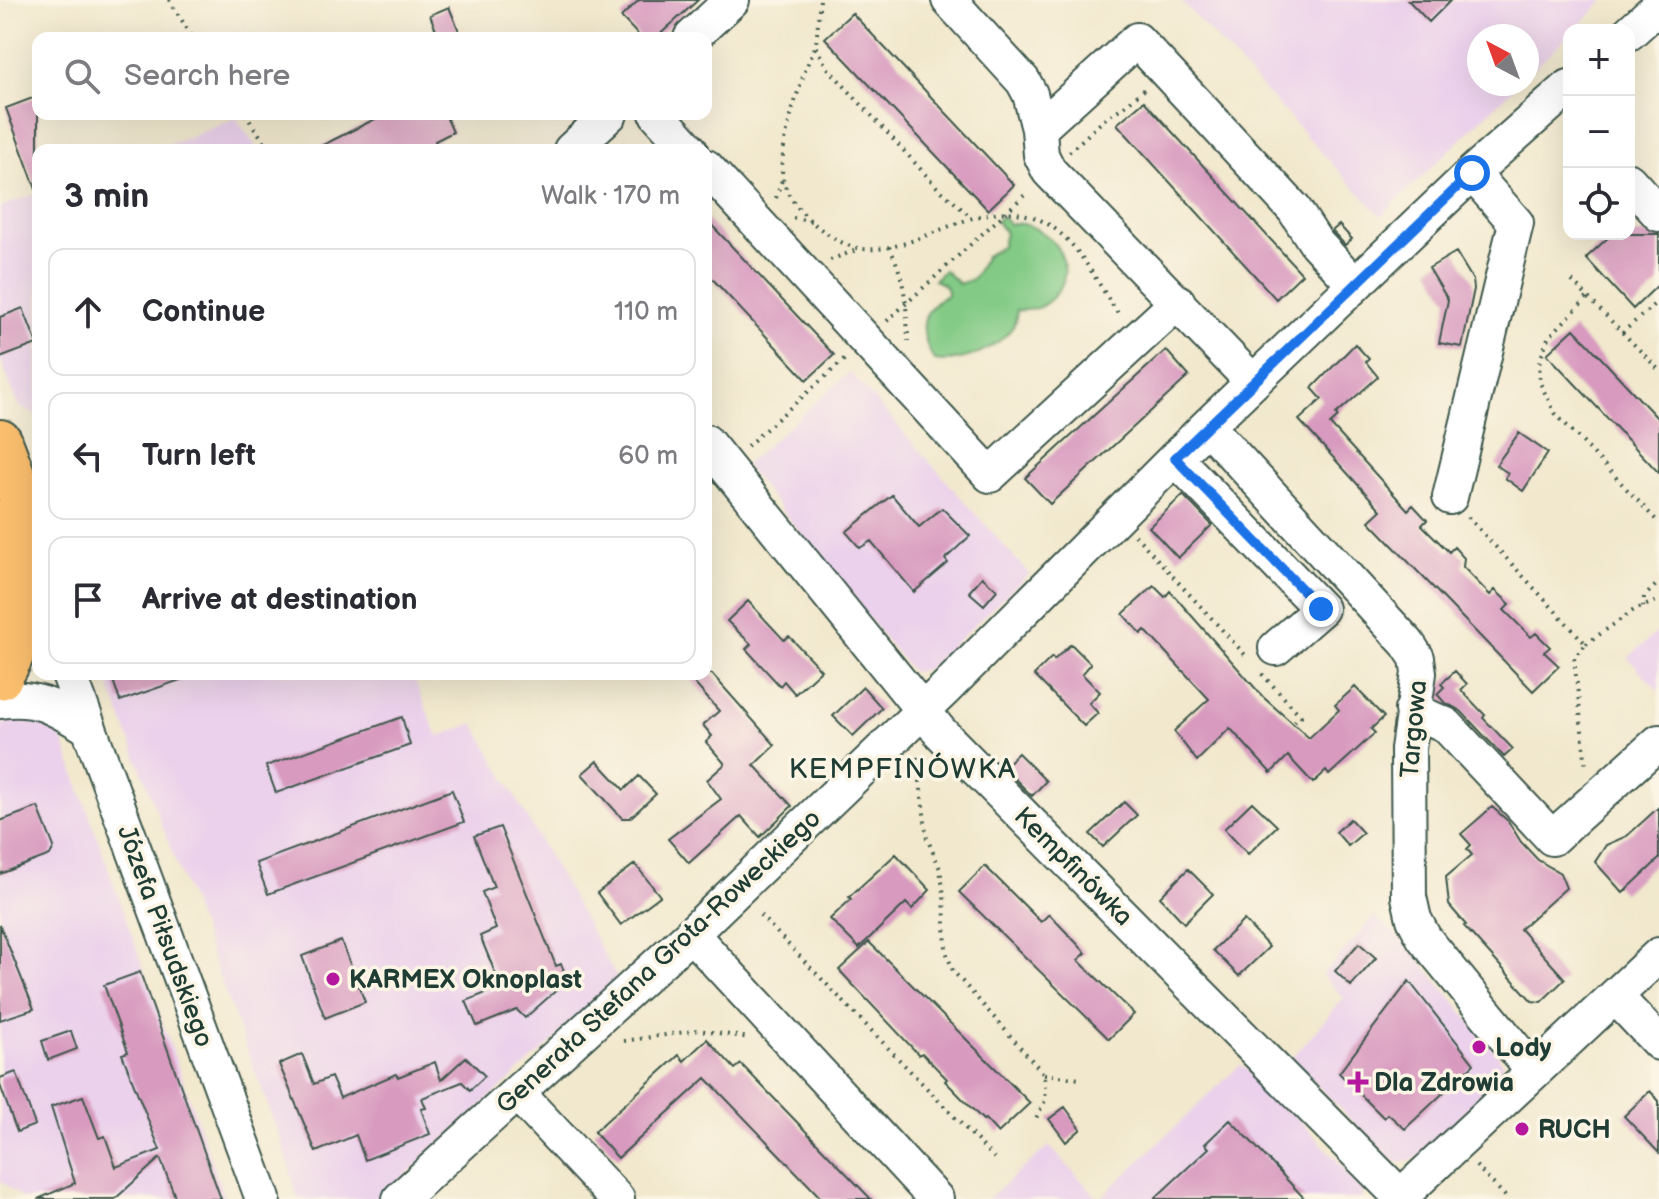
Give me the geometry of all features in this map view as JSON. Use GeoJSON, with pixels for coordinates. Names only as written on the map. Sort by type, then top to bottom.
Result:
{"type":"FeatureCollection","features":[{"type":"Feature","properties":{"kind":"main road"},"geometry":{"type":"LineString","coordinates":[[0,442],[17,541],[20,615],[14,648],[0,677]]}},
{"type":"Feature","properties":{"kind":"main road"},"geometry":{"type":"LineString","coordinates":[[0,690],[32,655]]}},
{"type":"Feature","properties":{"kind":"street"},"geometry":{"type":"LineString","coordinates":[[697,32],[732,0]]}},
{"type":"Feature","properties":{"kind":"street"},"geometry":{"type":"LineString","coordinates":[[949,0],[1023,81],[1030,94],[1039,129],[1041,155],[1049,171],[1253,382]]}},
{"type":"Feature","properties":{"kind":"street"},"geometry":{"type":"LineString","coordinates":[[1635,28],[1659,6]]}},
{"type":"Feature","properties":{"kind":"street"},"geometry":{"type":"LineString","coordinates":[[1039,129],[1137,40],[1294,209],[1316,243],[1355,285]]}},
{"type":"Feature","properties":{"kind":"street","name":"Generała Stefana Grota-Roweckiego"},"geometry":{"type":"LineString","coordinates":[[400,1199],[691,934],[921,711],[1207,426],[1472,173],[1563,101]]}},
{"type":"Feature","properties":{"kind":"street"},"geometry":{"type":"LineString","coordinates":[[578,144],[604,120]]}},
{"type":"Feature","properties":{"kind":"street"},"geometry":{"type":"LineString","coordinates":[[662,120],[684,144]]}},
{"type":"Feature","properties":{"kind":"street"},"geometry":{"type":"LineString","coordinates":[[1450,497],[1516,223],[1472,173]]}},
{"type":"Feature","properties":{"kind":"street"},"geometry":{"type":"LineString","coordinates":[[712,174],[990,475],[1178,302]]}},
{"type":"Feature","properties":{"kind":"street"},"geometry":{"type":"LineString","coordinates":[[1635,188],[1659,214]]}},
{"type":"Feature","properties":{"kind":"street","name":"Targowa"},"geometry":{"type":"LineString","coordinates":[[1207,426],[1407,643],[1417,658],[1419,673],[1412,710],[1408,764],[1409,897],[1414,919],[1440,959],[1534,1072]]}},
{"type":"Feature","properties":{"kind":"street","name":"Kempfinówka"},"geometry":{"type":"LineString","coordinates":[[715,454],[921,711],[1400,1198]]}},
{"type":"Feature","properties":{"kind":"street"},"geometry":{"type":"LineString","coordinates":[[1175,458],[1321,609],[1261,659]]}},
{"type":"Feature","properties":{"kind":"street"},"geometry":{"type":"LineString","coordinates":[[17,541],[32,583]]}},
{"type":"Feature","properties":{"kind":"street","name":"Józefa Piłsudskiego"},"geometry":{"type":"LineString","coordinates":[[71,680],[263,1199]]}},
{"type":"Feature","properties":{"kind":"street"},"geometry":{"type":"LineString","coordinates":[[0,701],[21,698],[42,702],[89,728]]}},
{"type":"Feature","properties":{"kind":"street"},"geometry":{"type":"LineString","coordinates":[[1412,710],[1446,725],[1552,838],[1659,742]]}},
{"type":"Feature","properties":{"kind":"street"},"geometry":{"type":"LineString","coordinates":[[691,934],[936,1199]]}},
{"type":"Feature","properties":{"kind":"street"},"geometry":{"type":"LineString","coordinates":[[1400,1198],[1659,955]]}},
{"type":"Feature","properties":{"kind":"street"},"geometry":{"type":"LineString","coordinates":[[1615,996],[1659,1043]]}},
{"type":"Feature","properties":{"kind":"street"},"geometry":{"type":"LineString","coordinates":[[518,1094],[617,1199]]}},
{"type":"Feature","properties":{"kind":"path"},"geometry":{"type":"LineString","coordinates":[[169,0],[189,32]]}},
{"type":"Feature","properties":{"kind":"path"},"geometry":{"type":"LineString","coordinates":[[820,0],[816,45],[784,145],[782,178],[801,211],[826,233],[861,249],[889,247],[972,218],[1004,213],[1033,216],[1063,234],[1137,340]]}},
{"type":"Feature","properties":{"kind":"path"},"geometry":{"type":"LineString","coordinates":[[816,45],[826,66],[937,187],[972,218]]}},
{"type":"Feature","properties":{"kind":"path"},"geometry":{"type":"LineString","coordinates":[[715,454],[865,340],[1107,117],[1151,83]]}},
{"type":"Feature","properties":{"kind":"path"},"geometry":{"type":"LineString","coordinates":[[249,120],[266,144]]}},
{"type":"Feature","properties":{"kind":"path"},"geometry":{"type":"LineString","coordinates":[[889,247],[907,302],[910,348]]}},
{"type":"Feature","properties":{"kind":"path"},"geometry":{"type":"LineString","coordinates":[[1572,281],[1658,367]]}},
{"type":"Feature","properties":{"kind":"path"},"geometry":{"type":"LineString","coordinates":[[1587,298],[1548,338],[1539,363],[1540,383],[1555,413],[1659,523]]}},
{"type":"Feature","properties":{"kind":"path"},"geometry":{"type":"LineString","coordinates":[[1622,333],[1659,300]]}},
{"type":"Feature","properties":{"kind":"path"},"geometry":{"type":"LineString","coordinates":[[1450,497],[1586,644]]}},
{"type":"Feature","properties":{"kind":"path"},"geometry":{"type":"LineString","coordinates":[[1133,534],[1261,659],[1301,716],[1293,723]]}},
{"type":"Feature","properties":{"kind":"path"},"geometry":{"type":"LineString","coordinates":[[1643,607],[1644,597],[1659,582]]}},
{"type":"Feature","properties":{"kind":"path"},"geometry":{"type":"LineString","coordinates":[[1601,793],[1587,777],[1574,658],[1608,627],[1659,600]]}},
{"type":"Feature","properties":{"kind":"path"},"geometry":{"type":"LineString","coordinates":[[917,757],[927,838],[938,862],[944,895],[946,951],[953,971],[1044,1074],[1046,1099],[1035,1120]]}},
{"type":"Feature","properties":{"kind":"path"},"geometry":{"type":"LineString","coordinates":[[760,915],[994,1158]]}},
{"type":"Feature","properties":{"kind":"path"},"geometry":{"type":"LineString","coordinates":[[624,1041],[699,1030],[762,1040]]}},
{"type":"Feature","properties":{"kind":"path"},"geometry":{"type":"LineString","coordinates":[[1044,1074],[1080,1079]]}},
{"type":"Feature","properties":{"kind":"path"},"geometry":{"type":"LineString","coordinates":[[1471,1162],[1508,1199]]}},
{"type":"Feature","properties":{"kind":"shaded area"},"geometry":{"type":"Polygon","coordinates":[[[1180,0],[1605,0],[1580,24],[1563,24],[1563,41],[1539,64],[1539,24],[1467,24],[1467,96],[1506,96],[1381,216],[1180,0]]]}},
{"type":"Feature","properties":{"kind":"shaded area"},"geometry":{"type":"Polygon","coordinates":[[[237,120],[254,144],[171,144],[237,120]]]}},
{"type":"Feature","properties":{"kind":"shaded area"},"geometry":{"type":"Polygon","coordinates":[[[32,195],[32,412],[19,407],[0,358],[0,207],[32,195]]]}},
{"type":"Feature","properties":{"kind":"shaded area"},"geometry":{"type":"Polygon","coordinates":[[[850,372],[1029,574],[927,669],[912,672],[745,465],[850,372]]]}},
{"type":"Feature","properties":{"kind":"shaded area"},"geometry":{"type":"Polygon","coordinates":[[[1659,630],[1659,691],[1628,658],[1659,630]]]}},
{"type":"Feature","properties":{"kind":"shaded area"},"geometry":{"type":"Polygon","coordinates":[[[107,680],[414,680],[438,737],[474,723],[619,981],[379,1199],[298,1199],[285,1151],[107,680]]]}},
{"type":"Feature","properties":{"kind":"shaded area"},"geometry":{"type":"Polygon","coordinates":[[[21,714],[53,723],[62,738],[225,1199],[23,1199],[0,1180],[0,726],[21,714]]]}},
{"type":"Feature","properties":{"kind":"shaded area"},"geometry":{"type":"Polygon","coordinates":[[[1375,916],[1406,943],[1498,1055],[1503,1067],[1493,1086],[1427,1148],[1413,1160],[1399,1163],[1388,1157],[1291,1059],[1344,998],[1322,975],[1375,916]]]}},
{"type":"Feature","properties":{"kind":"shaded area"},"geometry":{"type":"Polygon","coordinates":[[[1240,1065],[1261,1078],[1364,1190],[1361,1199],[1100,1199],[1240,1065]]]}},
{"type":"Feature","properties":{"kind":"shaded area"},"geometry":{"type":"Polygon","coordinates":[[[1049,1146],[1099,1199],[988,1199],[1049,1146]]]}},
{"type":"Feature","properties":{"kind":"green space"},"geometry":{"type":"Polygon","coordinates":[[[1002,216],[1009,224],[1023,224],[1048,237],[1063,260],[1061,287],[1043,305],[1031,310],[1017,310],[1012,328],[987,349],[955,360],[934,360],[926,341],[924,323],[931,308],[947,292],[944,285],[934,280],[944,270],[959,284],[973,279],[986,256],[1002,246],[1005,232],[996,221],[1002,216]]]}},
{"type":"Feature","properties":{"kind":"building"},"geometry":{"type":"Polygon","coordinates":[[[639,0],[698,0],[663,32],[635,32],[621,17],[639,0]]]}},
{"type":"Feature","properties":{"kind":"building"},"geometry":{"type":"Polygon","coordinates":[[[1408,0],[1451,0],[1429,22],[1408,0]]]}},
{"type":"Feature","properties":{"kind":"building"},"geometry":{"type":"Polygon","coordinates":[[[449,7],[459,32],[437,32],[430,15],[449,7]]]}},
{"type":"Feature","properties":{"kind":"building"},"geometry":{"type":"Polygon","coordinates":[[[852,13],[1014,185],[988,210],[825,38],[852,13]]]}},
{"type":"Feature","properties":{"kind":"building"},"geometry":{"type":"Polygon","coordinates":[[[32,98],[32,120],[38,120],[38,144],[32,144],[32,178],[6,108],[32,98]]]}},
{"type":"Feature","properties":{"kind":"building"},"geometry":{"type":"Polygon","coordinates":[[[1144,101],[1302,274],[1276,299],[1117,124],[1144,101]]]}},
{"type":"Feature","properties":{"kind":"building"},"geometry":{"type":"Polygon","coordinates":[[[373,120],[448,120],[453,132],[435,141],[436,144],[325,144],[373,120]]]}},
{"type":"Feature","properties":{"kind":"building"},"geometry":{"type":"Polygon","coordinates":[[[712,225],[834,355],[807,380],[712,278],[712,225]]]}},
{"type":"Feature","properties":{"kind":"building"},"geometry":{"type":"Polygon","coordinates":[[[1339,225],[1352,239],[1345,245],[1332,231],[1339,225]]]}},
{"type":"Feature","properties":{"kind":"building"},"geometry":{"type":"Polygon","coordinates":[[[1635,234],[1659,234],[1659,284],[1633,309],[1586,258],[1606,240],[1635,240],[1635,234]]]}},
{"type":"Feature","properties":{"kind":"building"},"geometry":{"type":"Polygon","coordinates":[[[1456,252],[1473,280],[1474,289],[1462,347],[1439,343],[1448,300],[1429,268],[1456,252]]]}},
{"type":"Feature","properties":{"kind":"building"},"geometry":{"type":"Polygon","coordinates":[[[23,308],[32,331],[32,346],[0,358],[0,317],[23,308]]]}},
{"type":"Feature","properties":{"kind":"building"},"geometry":{"type":"Polygon","coordinates":[[[1574,329],[1659,420],[1659,473],[1547,354],[1574,329]]]}},
{"type":"Feature","properties":{"kind":"building"},"geometry":{"type":"Polygon","coordinates":[[[1355,344],[1369,359],[1366,362],[1378,377],[1336,414],[1338,417],[1330,424],[1408,510],[1413,505],[1427,520],[1422,525],[1449,552],[1454,547],[1464,558],[1463,567],[1490,595],[1495,590],[1510,604],[1504,610],[1531,637],[1536,633],[1550,647],[1544,652],[1559,666],[1533,691],[1369,521],[1381,510],[1299,420],[1322,399],[1312,388],[1355,344]]]}},
{"type":"Feature","properties":{"kind":"building"},"geometry":{"type":"Polygon","coordinates":[[[1166,350],[1189,376],[1050,504],[1025,478],[1166,350]]]}},
{"type":"Feature","properties":{"kind":"building"},"geometry":{"type":"Polygon","coordinates":[[[1519,433],[1548,453],[1523,491],[1505,478],[1508,473],[1496,465],[1519,433]]]}},
{"type":"Feature","properties":{"kind":"building"},"geometry":{"type":"Polygon","coordinates":[[[892,495],[919,527],[942,508],[970,536],[945,559],[948,563],[914,592],[871,541],[860,548],[846,532],[892,495]]]}},
{"type":"Feature","properties":{"kind":"building"},"geometry":{"type":"Polygon","coordinates":[[[1183,495],[1212,525],[1178,558],[1149,527],[1183,495]]]}},
{"type":"Feature","properties":{"kind":"building"},"geometry":{"type":"Polygon","coordinates":[[[982,577],[997,590],[984,605],[969,592],[982,577]]]}},
{"type":"Feature","properties":{"kind":"building"},"geometry":{"type":"Polygon","coordinates":[[[1154,586],[1165,597],[1170,591],[1263,697],[1309,738],[1339,710],[1335,705],[1355,687],[1384,717],[1371,729],[1375,733],[1329,775],[1326,771],[1313,783],[1288,756],[1271,773],[1230,728],[1197,761],[1174,731],[1209,699],[1145,630],[1141,634],[1123,614],[1154,586]]]}},
{"type":"Feature","properties":{"kind":"building"},"geometry":{"type":"Polygon","coordinates":[[[748,601],[784,640],[789,636],[821,670],[795,694],[784,681],[780,686],[746,649],[751,644],[727,621],[748,601]]]}},
{"type":"Feature","properties":{"kind":"building"},"geometry":{"type":"Polygon","coordinates":[[[1071,644],[1091,664],[1082,674],[1100,692],[1089,703],[1098,713],[1084,726],[1034,675],[1071,644]]]}},
{"type":"Feature","properties":{"kind":"building"},"geometry":{"type":"Polygon","coordinates":[[[1455,671],[1467,684],[1461,690],[1513,749],[1504,757],[1461,711],[1444,702],[1437,694],[1444,687],[1441,684],[1455,671]]]}},
{"type":"Feature","properties":{"kind":"building"},"geometry":{"type":"Polygon","coordinates":[[[712,674],[775,745],[754,765],[792,806],[760,837],[741,816],[689,863],[668,839],[721,799],[707,780],[725,764],[706,742],[712,736],[703,725],[719,711],[691,680],[712,680],[712,674]]]}},
{"type":"Feature","properties":{"kind":"building"},"geometry":{"type":"Polygon","coordinates":[[[113,680],[180,680],[120,701],[113,680]]]}},
{"type":"Feature","properties":{"kind":"building"},"geometry":{"type":"Polygon","coordinates":[[[863,687],[882,708],[853,736],[833,716],[863,687]]]}},
{"type":"Feature","properties":{"kind":"building"},"geometry":{"type":"Polygon","coordinates":[[[402,717],[410,745],[276,793],[266,766],[402,717]]]}},
{"type":"Feature","properties":{"kind":"building"},"geometry":{"type":"Polygon","coordinates":[[[1018,753],[1046,781],[1032,796],[1003,767],[1018,753]]]}},
{"type":"Feature","properties":{"kind":"building"},"geometry":{"type":"Polygon","coordinates":[[[597,761],[624,790],[639,776],[656,794],[630,818],[622,818],[582,774],[597,761]]]}},
{"type":"Feature","properties":{"kind":"building"},"geometry":{"type":"Polygon","coordinates":[[[452,790],[464,822],[268,894],[256,863],[452,790]]]}},
{"type":"Feature","properties":{"kind":"building"},"geometry":{"type":"Polygon","coordinates":[[[1124,802],[1137,815],[1103,847],[1090,834],[1124,802]]]}},
{"type":"Feature","properties":{"kind":"building"},"geometry":{"type":"Polygon","coordinates":[[[1252,802],[1277,826],[1248,854],[1224,829],[1252,802]]]}},
{"type":"Feature","properties":{"kind":"building"},"geometry":{"type":"Polygon","coordinates":[[[38,807],[54,847],[50,855],[0,874],[0,821],[38,807]]]}},
{"type":"Feature","properties":{"kind":"building"},"geometry":{"type":"Polygon","coordinates":[[[1492,807],[1508,821],[1521,842],[1538,860],[1560,873],[1566,888],[1520,929],[1565,979],[1541,1002],[1532,1001],[1449,905],[1446,877],[1472,855],[1467,849],[1471,845],[1461,834],[1492,807]]]}},
{"type":"Feature","properties":{"kind":"building"},"geometry":{"type":"Polygon","coordinates":[[[1659,807],[1659,859],[1623,893],[1595,862],[1606,845],[1627,836],[1659,807]]]}},
{"type":"Feature","properties":{"kind":"building"},"geometry":{"type":"Polygon","coordinates":[[[1350,819],[1363,833],[1348,846],[1336,832],[1350,819]]]}},
{"type":"Feature","properties":{"kind":"building"},"geometry":{"type":"Polygon","coordinates":[[[500,827],[556,966],[561,964],[568,980],[525,1018],[517,1010],[477,1026],[466,1001],[501,987],[480,936],[496,929],[482,892],[494,887],[474,836],[500,827]]]}},
{"type":"Feature","properties":{"kind":"building"},"geometry":{"type":"Polygon","coordinates":[[[896,854],[930,890],[912,909],[906,903],[859,948],[830,919],[896,854]]]}},
{"type":"Feature","properties":{"kind":"building"},"geometry":{"type":"Polygon","coordinates":[[[635,864],[660,896],[621,925],[597,893],[635,864]]]}},
{"type":"Feature","properties":{"kind":"building"},"geometry":{"type":"Polygon","coordinates":[[[985,866],[1041,922],[1049,914],[1086,953],[1078,960],[1134,1014],[1109,1039],[959,892],[985,866]]]}},
{"type":"Feature","properties":{"kind":"building"},"geometry":{"type":"Polygon","coordinates":[[[1188,869],[1213,894],[1184,923],[1160,897],[1188,869]]]}},
{"type":"Feature","properties":{"kind":"building"},"geometry":{"type":"Polygon","coordinates":[[[1244,920],[1269,947],[1239,976],[1213,950],[1244,920]]]}},
{"type":"Feature","properties":{"kind":"building"},"geometry":{"type":"Polygon","coordinates":[[[0,925],[34,1009],[0,1020],[0,925]]]}},
{"type":"Feature","properties":{"kind":"building","name":"KARMEX Oknoplast"},"geometry":{"type":"Polygon","coordinates":[[[341,941],[365,1002],[325,1018],[302,956],[341,941]]]}},
{"type":"Feature","properties":{"kind":"building"},"geometry":{"type":"Polygon","coordinates":[[[869,942],[1030,1103],[998,1133],[839,970],[869,942]]]}},
{"type":"Feature","properties":{"kind":"building"},"geometry":{"type":"Polygon","coordinates":[[[1359,943],[1376,958],[1351,986],[1335,971],[1359,943]]]}},
{"type":"Feature","properties":{"kind":"building"},"geometry":{"type":"Polygon","coordinates":[[[140,972],[221,1199],[176,1199],[160,1158],[115,1199],[38,1199],[75,1183],[51,1107],[83,1096],[99,1138],[105,1136],[116,1167],[160,1150],[122,1054],[128,1052],[104,985],[140,972]]]}},
{"type":"Feature","properties":{"kind":"building"},"geometry":{"type":"Polygon","coordinates":[[[1409,981],[1474,1064],[1405,1129],[1388,1114],[1384,1118],[1339,1073],[1409,981]]]}},
{"type":"Feature","properties":{"kind":"building"},"geometry":{"type":"Polygon","coordinates":[[[71,1031],[77,1049],[48,1060],[42,1041],[71,1031]]]}},
{"type":"Feature","properties":{"kind":"building"},"geometry":{"type":"Polygon","coordinates":[[[707,1039],[735,1069],[741,1064],[871,1199],[822,1199],[706,1078],[618,1158],[594,1132],[679,1055],[684,1061],[707,1039]]]}},
{"type":"Feature","properties":{"kind":"building"},"geometry":{"type":"Polygon","coordinates":[[[302,1054],[314,1084],[331,1077],[340,1098],[396,1074],[398,1077],[435,1062],[441,1080],[466,1057],[485,1076],[470,1090],[462,1082],[422,1098],[426,1108],[421,1109],[430,1134],[365,1160],[356,1135],[316,1152],[279,1064],[302,1054]]]}},
{"type":"Feature","properties":{"kind":"building"},"geometry":{"type":"Polygon","coordinates":[[[16,1072],[35,1125],[17,1132],[0,1085],[0,1078],[16,1072]]]}},
{"type":"Feature","properties":{"kind":"building"},"geometry":{"type":"Polygon","coordinates":[[[1650,1091],[1659,1101],[1659,1153],[1624,1116],[1650,1091]]]}},
{"type":"Feature","properties":{"kind":"building"},"geometry":{"type":"Polygon","coordinates":[[[1065,1107],[1081,1129],[1066,1142],[1049,1119],[1065,1107]]]}},
{"type":"Feature","properties":{"kind":"building"},"geometry":{"type":"Polygon","coordinates":[[[1230,1120],[1305,1199],[1154,1199],[1209,1148],[1205,1144],[1230,1120]]]}},
{"type":"Feature","properties":{"kind":"place","name":"KARMEX Oknoplast"},"geometry":{"type":"Point","coordinates":[333,979]}},
{"type":"Feature","properties":{"kind":"place","name":"Lody"},"geometry":{"type":"Point","coordinates":[1479,1047]}},
{"type":"Feature","properties":{"kind":"place","name":"Dla Zdrowia"},"geometry":{"type":"Point","coordinates":[1358,1082]}},
{"type":"Feature","properties":{"kind":"place","name":"RUCH"},"geometry":{"type":"Point","coordinates":[1522,1129]}},
{"type":"Feature","properties":{"kind":"district","name":"KEMPFINÓWKA"},"geometry":{"type":"Point","coordinates":[903,768]}},
{"type":"Feature","properties":{"kind":"route"},"geometry":{"type":"LineString","coordinates":[[1321,609],[1175,458],[1472,173]]}}]}
